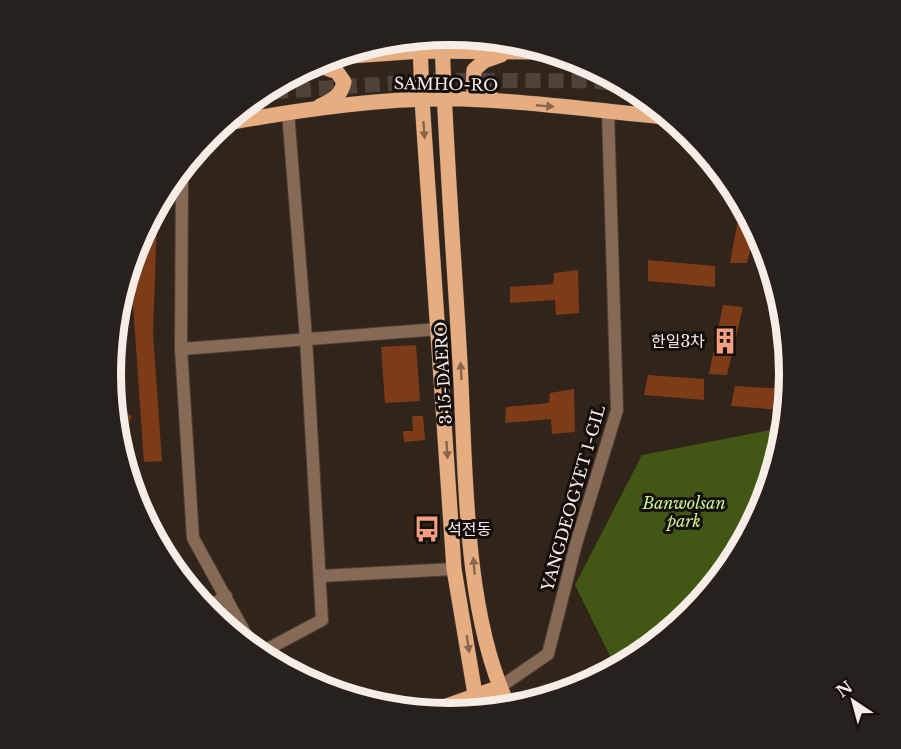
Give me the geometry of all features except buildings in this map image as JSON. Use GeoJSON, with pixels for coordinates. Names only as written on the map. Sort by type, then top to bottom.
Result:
{"type":"FeatureCollection","features":[{"type":"Feature","properties":{"kind":"main road","name":"3·15-DAERO"},"geometry":{"type":"LineString","coordinates":[[442,45],[467,494],[479,614],[505,699]]}},
{"type":"Feature","properties":{"kind":"main road","name":"SAMHO-RO"},"geometry":{"type":"LineString","coordinates":[[468,46],[519,52]]}},
{"type":"Feature","properties":{"kind":"main road","name":"3·15-DAERO"},"geometry":{"type":"LineString","coordinates":[[420,47],[454,569],[475,694],[480,702]]}},
{"type":"Feature","properties":{"kind":"main road"},"geometry":{"type":"LineString","coordinates":[[506,103],[482,94],[472,87],[474,70],[484,61],[510,52]]}},
{"type":"Feature","properties":{"kind":"main road"},"geometry":{"type":"LineString","coordinates":[[311,109],[334,100],[342,92],[344,82],[337,72],[328,69]]}},
{"type":"Feature","properties":{"kind":"main road","name":"SAMHO-RO"},"geometry":{"type":"LineString","coordinates":[[241,120],[311,109],[422,100],[506,103],[655,116]]}},
{"type":"Feature","properties":{"kind":"main road"},"geometry":{"type":"LineString","coordinates":[[450,704],[500,687]]}},
{"type":"Feature","properties":{"kind":"street"},"geometry":{"type":"LineString","coordinates":[[268,649],[322,620],[306,338],[288,112]]}},
{"type":"Feature","properties":{"kind":"street","name":"YANGDEOGYET 1-GIL"},"geometry":{"type":"LineString","coordinates":[[500,687],[548,654],[576,544],[617,410],[608,112]]}},
{"type":"Feature","properties":{"kind":"street"},"geometry":{"type":"LineString","coordinates":[[182,184],[181,349],[193,538],[245,631]]}},
{"type":"Feature","properties":{"kind":"street"},"geometry":{"type":"LineString","coordinates":[[181,349],[439,329]]}},
{"type":"Feature","properties":{"kind":"street"},"geometry":{"type":"LineString","coordinates":[[321,576],[454,569]]}},
{"type":"Feature","properties":{"kind":"street"},"geometry":{"type":"LineString","coordinates":[[214,603],[226,596]]}},
{"type":"Feature","properties":{"kind":"green space","name":"Banwolsan park"},"geometry":{"type":"Polygon","coordinates":[[[775,429],[769,460],[755,501],[724,558],[698,592],[668,622],[613,661],[575,585],[642,455],[775,429]]]}},
{"type":"Feature","properties":{"kind":"tunnel"},"geometry":{"type":"LineString","coordinates":[[282,91],[434,80],[601,82]]}},
{"type":"Feature","properties":{"kind":"place","name":"한일3차"},"geometry":{"type":"Point","coordinates":[725,341]}},
{"type":"Feature","properties":{"kind":"place","name":"석전동"},"geometry":{"type":"Point","coordinates":[427,529]}}]}
